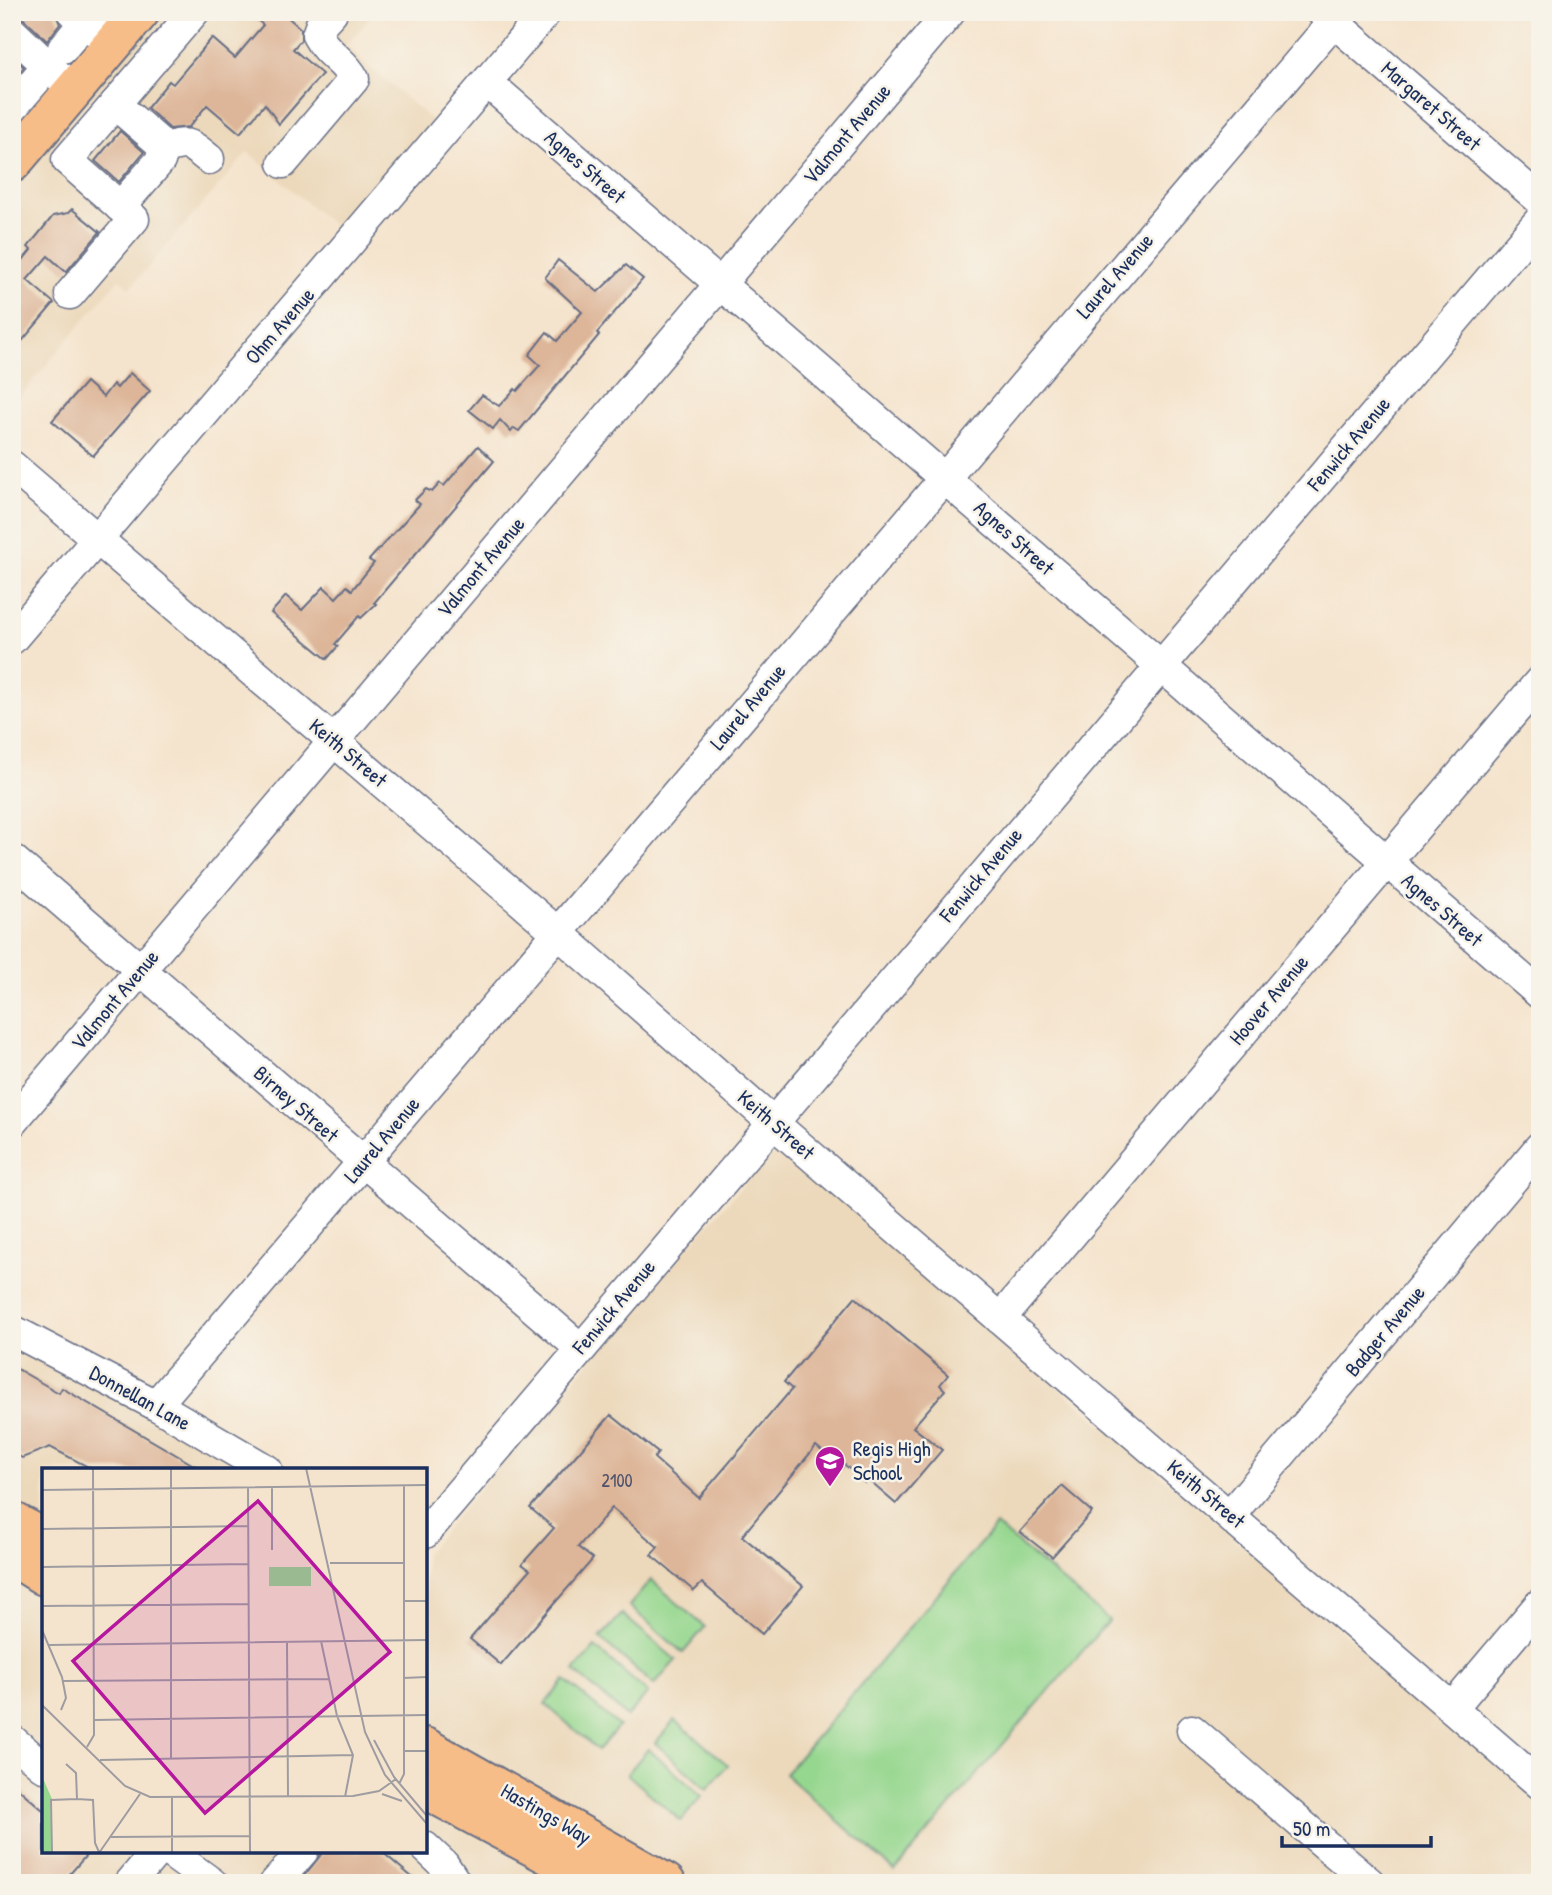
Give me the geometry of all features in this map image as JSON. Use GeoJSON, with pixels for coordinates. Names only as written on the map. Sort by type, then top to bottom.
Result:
{"type":"FeatureCollection","features":[{"type":"Feature","properties":{"kind":"main road"},"geometry":{"type":"LineString","coordinates":[[12,163],[27,118],[61,68],[103,23]]}},
{"type":"Feature","properties":{"kind":"main road"},"geometry":{"type":"LineString","coordinates":[[12,1521],[42,1537]]}},
{"type":"Feature","properties":{"kind":"main road"},"geometry":{"type":"LineString","coordinates":[[12,1556],[42,1575]]}},
{"type":"Feature","properties":{"kind":"main road","name":"Hastings Way"},"geometry":{"type":"LineString","coordinates":[[427,1748],[666,1883]]}},
{"type":"Feature","properties":{"kind":"main road","name":"Hastings Way"},"geometry":{"type":"LineString","coordinates":[[427,1790],[601,1883]]}},
{"type":"Feature","properties":{"kind":"street"},"geometry":{"type":"LineString","coordinates":[[70,294],[134,219],[67,160],[194,12]]}},
{"type":"Feature","properties":{"kind":"street"},"geometry":{"type":"LineString","coordinates":[[283,163],[354,79],[349,70],[324,49],[317,35],[321,24],[332,12]]}},
{"type":"Feature","properties":{"kind":"street","name":"Ohm Avenue"},"geometry":{"type":"LineString","coordinates":[[12,639],[546,12]]}},
{"type":"Feature","properties":{"kind":"street","name":"Valmont Avenue"},"geometry":{"type":"LineString","coordinates":[[12,1122],[950,12]]}},
{"type":"Feature","properties":{"kind":"street","name":"Margaret Street"},"geometry":{"type":"LineString","coordinates":[[1333,15],[1540,200]]}},
{"type":"Feature","properties":{"kind":"street","name":"Laurel Avenue"},"geometry":{"type":"LineString","coordinates":[[156,1405],[1333,15]]}},
{"type":"Feature","properties":{"kind":"street"},"geometry":{"type":"LineString","coordinates":[[103,23],[150,64]]}},
{"type":"Feature","properties":{"kind":"street"},"geometry":{"type":"LineString","coordinates":[[12,32],[61,68]]}},
{"type":"Feature","properties":{"kind":"street","name":"Agnes Street"},"geometry":{"type":"LineString","coordinates":[[488,83],[1540,994]]}},
{"type":"Feature","properties":{"kind":"street"},"geometry":{"type":"LineString","coordinates":[[115,104],[160,143],[162,149],[160,161],[120,207]]}},
{"type":"Feature","properties":{"kind":"street"},"geometry":{"type":"LineString","coordinates":[[27,118],[74,152]]}},
{"type":"Feature","properties":{"kind":"street"},"geometry":{"type":"LineString","coordinates":[[162,149],[178,144],[190,144],[209,159]]}},
{"type":"Feature","properties":{"kind":"street","name":"Fenwick Avenue"},"geometry":{"type":"LineString","coordinates":[[427,1530],[1540,220]]}},
{"type":"Feature","properties":{"kind":"street","name":"Keith Street"},"geometry":{"type":"LineString","coordinates":[[12,466],[557,932],[772,1122],[1540,1784]]}},
{"type":"Feature","properties":{"kind":"street","name":"Hoover Avenue"},"geometry":{"type":"LineString","coordinates":[[1000,1319],[1540,681]]}},
{"type":"Feature","properties":{"kind":"street","name":"Birney Street"},"geometry":{"type":"LineString","coordinates":[[12,859],[580,1348]]}},
{"type":"Feature","properties":{"kind":"street","name":"Badger Avenue"},"geometry":{"type":"LineString","coordinates":[[1230,1515],[1540,1147]]}},
{"type":"Feature","properties":{"kind":"street","name":"Donnellan Lane"},"geometry":{"type":"LineString","coordinates":[[12,1330],[156,1405],[264,1468]]}},
{"type":"Feature","properties":{"kind":"street"},"geometry":{"type":"LineString","coordinates":[[1453,1707],[1540,1604]]}},
{"type":"Feature","properties":{"kind":"street"},"geometry":{"type":"LineString","coordinates":[[1192,1730],[1370,1883]]}},
{"type":"Feature","properties":{"kind":"street"},"geometry":{"type":"LineString","coordinates":[[12,1740],[42,1765]]}},
{"type":"Feature","properties":{"kind":"street"},"geometry":{"type":"LineString","coordinates":[[427,1849],[444,1865],[456,1883]]}},
{"type":"Feature","properties":{"kind":"street"},"geometry":{"type":"LineString","coordinates":[[130,1883],[154,1853],[212,1883]]}},
{"type":"Feature","properties":{"kind":"street"},"geometry":{"type":"LineString","coordinates":[[275,1883],[301,1853]]}},
{"type":"Feature","properties":{"kind":"shaded area"},"geometry":{"type":"Polygon","coordinates":[[[12,12],[374,12],[346,46],[445,132],[352,242],[248,152],[130,288],[119,279],[12,406],[12,12]]]}},
{"type":"Feature","properties":{"kind":"shaded area","name":"Regis High School"},"geometry":{"type":"Polygon","coordinates":[[[781,1153],[789,1155],[1540,1802],[1540,1883],[695,1883],[603,1833],[503,1769],[427,1728],[427,1552],[769,1156],[781,1153]]]}},
{"type":"Feature","properties":{"kind":"shaded area"},"geometry":{"type":"Polygon","coordinates":[[[12,1330],[263,1468],[42,1468],[42,1537],[12,1521],[12,1330]]]}},
{"type":"Feature","properties":{"kind":"shaded area"},"geometry":{"type":"Polygon","coordinates":[[[12,1563],[42,1580],[42,1853],[427,1853],[427,1790],[601,1883],[12,1883],[12,1563]]]}},
{"type":"Feature","properties":{"kind":"green space"},"geometry":{"type":"Polygon","coordinates":[[[996,1525],[1109,1620],[895,1871],[785,1774],[996,1525]]]}},
{"type":"Feature","properties":{"kind":"green space"},"geometry":{"type":"Polygon","coordinates":[[[651,1580],[705,1627],[683,1653],[629,1606],[651,1580]]]}},
{"type":"Feature","properties":{"kind":"green space"},"geometry":{"type":"Polygon","coordinates":[[[622,1614],[676,1660],[654,1685],[600,1638],[622,1614]]]}},
{"type":"Feature","properties":{"kind":"green space"},"geometry":{"type":"Polygon","coordinates":[[[595,1647],[648,1693],[627,1717],[574,1671],[595,1647]]]}},
{"type":"Feature","properties":{"kind":"green space"},"geometry":{"type":"Polygon","coordinates":[[[565,1680],[619,1726],[598,1750],[545,1704],[565,1680]]]}},
{"type":"Feature","properties":{"kind":"green space"},"geometry":{"type":"Polygon","coordinates":[[[675,1720],[728,1765],[707,1789],[655,1743],[675,1720]]]}},
{"type":"Feature","properties":{"kind":"green space"},"geometry":{"type":"Polygon","coordinates":[[[648,1749],[702,1796],[681,1821],[627,1774],[648,1749]]]}},
{"type":"Feature","properties":{"kind":"building"},"geometry":{"type":"Polygon","coordinates":[[[12,12],[55,12],[60,24],[47,41],[24,19],[12,12]]]}},
{"type":"Feature","properties":{"kind":"building"},"geometry":{"type":"Polygon","coordinates":[[[248,12],[282,12],[301,29],[301,40],[293,49],[322,74],[279,124],[265,104],[240,133],[207,105],[189,127],[170,129],[147,108],[169,81],[173,84],[212,38],[235,58],[263,25],[248,12]]]}},
{"type":"Feature","properties":{"kind":"building"},"geometry":{"type":"Polygon","coordinates":[[[12,56],[24,67],[12,81],[12,56]]]}},
{"type":"Feature","properties":{"kind":"building"},"geometry":{"type":"Polygon","coordinates":[[[120,131],[144,152],[119,182],[95,161],[120,131]]]}},
{"type":"Feature","properties":{"kind":"building"},"geometry":{"type":"Polygon","coordinates":[[[72,209],[100,232],[66,272],[48,256],[27,280],[54,303],[12,353],[12,268],[15,270],[31,250],[28,247],[53,216],[68,213],[72,209]]]}},
{"type":"Feature","properties":{"kind":"building"},"geometry":{"type":"Polygon","coordinates":[[[558,260],[598,292],[626,265],[643,279],[519,431],[514,428],[511,432],[500,420],[493,429],[469,410],[482,395],[499,406],[515,389],[517,391],[540,365],[529,355],[547,332],[557,341],[582,312],[545,278],[558,260]]]}},
{"type":"Feature","properties":{"kind":"building"},"geometry":{"type":"Polygon","coordinates":[[[130,373],[150,391],[93,456],[52,421],[86,382],[103,397],[113,384],[117,388],[130,373]]]}},
{"type":"Feature","properties":{"kind":"building"},"geometry":{"type":"Polygon","coordinates":[[[478,446],[494,461],[374,603],[376,604],[361,618],[359,616],[335,644],[338,646],[327,659],[271,613],[286,596],[302,610],[324,587],[336,598],[347,586],[352,590],[374,563],[369,560],[420,504],[415,500],[426,489],[432,492],[440,483],[444,486],[478,446]]]}},
{"type":"Feature","properties":{"kind":"building"},"geometry":{"type":"Polygon","coordinates":[[[855,1297],[948,1375],[940,1385],[945,1390],[913,1427],[942,1450],[896,1504],[868,1480],[865,1483],[844,1464],[842,1468],[816,1446],[742,1536],[803,1586],[762,1634],[702,1583],[694,1591],[651,1555],[658,1547],[612,1508],[578,1547],[593,1559],[501,1665],[470,1639],[530,1570],[522,1564],[554,1528],[530,1508],[611,1415],[658,1453],[654,1458],[699,1498],[792,1389],[784,1382],[855,1297]]]}},
{"type":"Feature","properties":{"kind":"building"},"geometry":{"type":"Polygon","coordinates":[[[12,1366],[59,1393],[62,1388],[199,1468],[90,1468],[50,1447],[22,1458],[12,1452],[12,1366]]]}},
{"type":"Feature","properties":{"kind":"building"},"geometry":{"type":"Polygon","coordinates":[[[1062,1486],[1092,1512],[1052,1557],[1020,1532],[1062,1486]]]}},
{"type":"Feature","properties":{"kind":"building"},"geometry":{"type":"Polygon","coordinates":[[[12,1783],[42,1809],[42,1853],[88,1853],[62,1883],[12,1883],[12,1783]]]}},
{"type":"Feature","properties":{"kind":"building"},"geometry":{"type":"Polygon","coordinates":[[[322,1853],[383,1853],[419,1883],[298,1883],[322,1853]]]}},
{"type":"Feature","properties":{"kind":"place","name":"Regis High School"},"geometry":{"type":"Point","coordinates":[830,1488]}}]}
